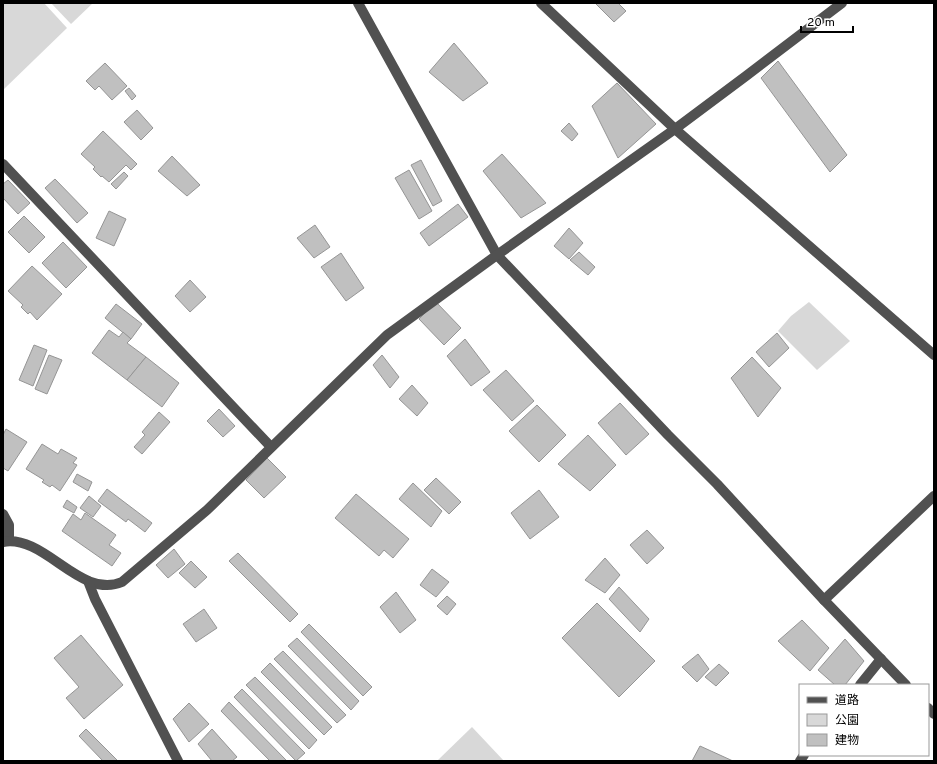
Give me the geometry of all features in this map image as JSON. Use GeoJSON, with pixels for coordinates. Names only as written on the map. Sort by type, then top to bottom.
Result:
{"type":"FeatureCollection","features":[{"type":"Feature","properties":{"kind":"street"},"geometry":{"type":"LineString","coordinates":[[358,3],[497,255],[663,430],[717,484],[824,600],[905,684]]}},
{"type":"Feature","properties":{"kind":"street"},"geometry":{"type":"LineString","coordinates":[[541,3],[675,129],[934,355]]}},
{"type":"Feature","properties":{"kind":"street"},"geometry":{"type":"LineString","coordinates":[[3,514],[9,525],[6,541],[26,544],[88,581],[105,586],[122,582],[207,510],[387,335],[675,129],[842,3]]}},
{"type":"Feature","properties":{"kind":"street"},"geometry":{"type":"LineString","coordinates":[[3,164],[271,447]]}},
{"type":"Feature","properties":{"kind":"street"},"geometry":{"type":"LineString","coordinates":[[824,600],[934,496]]}},
{"type":"Feature","properties":{"kind":"street"},"geometry":{"type":"LineString","coordinates":[[88,581],[95,599],[178,761]]}},
{"type":"Feature","properties":{"kind":"street"},"geometry":{"type":"LineString","coordinates":[[861,684],[881,659]]}},
{"type":"Feature","properties":{"kind":"green space"},"geometry":{"type":"Polygon","coordinates":[[[3,3],[44,3],[67,28],[3,90],[3,3]]]}},
{"type":"Feature","properties":{"kind":"green space"},"geometry":{"type":"Polygon","coordinates":[[[51,3],[93,3],[71,24],[51,3]]]}},
{"type":"Feature","properties":{"kind":"green space"},"geometry":{"type":"Polygon","coordinates":[[[809,302],[850,341],[817,370],[778,331],[791,316],[809,302]]]}},
{"type":"Feature","properties":{"kind":"green space"},"geometry":{"type":"Polygon","coordinates":[[[472,727],[504,761],[437,761],[472,727]]]}},
{"type":"Feature","properties":{"kind":"building"},"geometry":{"type":"Polygon","coordinates":[[[595,3],[618,3],[626,11],[614,22],[595,3]]]}},
{"type":"Feature","properties":{"kind":"building"},"geometry":{"type":"Polygon","coordinates":[[[454,43],[488,83],[463,101],[429,72],[454,43]]]}},
{"type":"Feature","properties":{"kind":"building"},"geometry":{"type":"Polygon","coordinates":[[[778,61],[847,155],[830,172],[761,78],[778,61]]]}},
{"type":"Feature","properties":{"kind":"building"},"geometry":{"type":"Polygon","coordinates":[[[105,63],[127,86],[112,100],[99,86],[95,90],[86,81],[105,63]]]}},
{"type":"Feature","properties":{"kind":"building"},"geometry":{"type":"Polygon","coordinates":[[[617,83],[656,124],[618,158],[592,106],[617,83]]]}},
{"type":"Feature","properties":{"kind":"building"},"geometry":{"type":"Polygon","coordinates":[[[129,88],[136,96],[132,100],[125,91],[129,88]]]}},
{"type":"Feature","properties":{"kind":"building"},"geometry":{"type":"Polygon","coordinates":[[[137,110],[153,128],[141,140],[124,122],[137,110]]]}},
{"type":"Feature","properties":{"kind":"building"},"geometry":{"type":"Polygon","coordinates":[[[569,123],[578,134],[572,141],[561,131],[569,123]]]}},
{"type":"Feature","properties":{"kind":"building"},"geometry":{"type":"Polygon","coordinates":[[[103,131],[137,164],[131,170],[126,165],[109,182],[93,169],[95,167],[81,154],[103,131]]]}},
{"type":"Feature","properties":{"kind":"building"},"geometry":{"type":"Polygon","coordinates":[[[502,154],[546,203],[521,218],[483,171],[502,154]]]}},
{"type":"Feature","properties":{"kind":"building"},"geometry":{"type":"Polygon","coordinates":[[[172,156],[200,185],[187,196],[158,171],[172,156]]]}},
{"type":"Feature","properties":{"kind":"building"},"geometry":{"type":"Polygon","coordinates":[[[421,160],[442,201],[433,206],[411,165],[421,160]]]}},
{"type":"Feature","properties":{"kind":"building"},"geometry":{"type":"Polygon","coordinates":[[[409,170],[432,211],[419,219],[395,178],[409,170]]]}},
{"type":"Feature","properties":{"kind":"building"},"geometry":{"type":"Polygon","coordinates":[[[124,172],[128,176],[116,189],[111,184],[124,172]]]}},
{"type":"Feature","properties":{"kind":"building"},"geometry":{"type":"Polygon","coordinates":[[[55,179],[88,213],[77,223],[45,188],[55,179]]]}},
{"type":"Feature","properties":{"kind":"building"},"geometry":{"type":"Polygon","coordinates":[[[8,180],[30,203],[18,214],[3,198],[3,184],[8,180]]]}},
{"type":"Feature","properties":{"kind":"building"},"geometry":{"type":"Polygon","coordinates":[[[458,204],[468,217],[429,246],[420,233],[458,204]]]}},
{"type":"Feature","properties":{"kind":"building"},"geometry":{"type":"Polygon","coordinates":[[[109,211],[126,219],[114,246],[96,238],[109,211]]]}},
{"type":"Feature","properties":{"kind":"building"},"geometry":{"type":"Polygon","coordinates":[[[24,216],[45,237],[29,253],[8,232],[24,216]]]}},
{"type":"Feature","properties":{"kind":"building"},"geometry":{"type":"Polygon","coordinates":[[[315,225],[330,247],[314,258],[297,238],[315,225]]]}},
{"type":"Feature","properties":{"kind":"building"},"geometry":{"type":"Polygon","coordinates":[[[569,228],[583,243],[569,259],[554,246],[569,228]]]}},
{"type":"Feature","properties":{"kind":"building"},"geometry":{"type":"Polygon","coordinates":[[[63,242],[87,267],[66,288],[42,263],[63,242]]]}},
{"type":"Feature","properties":{"kind":"building"},"geometry":{"type":"Polygon","coordinates":[[[579,252],[595,267],[588,275],[570,260],[579,252]]]}},
{"type":"Feature","properties":{"kind":"building"},"geometry":{"type":"Polygon","coordinates":[[[341,253],[364,288],[346,301],[321,267],[341,253]]]}},
{"type":"Feature","properties":{"kind":"building"},"geometry":{"type":"Polygon","coordinates":[[[32,266],[62,294],[37,320],[30,312],[28,314],[21,307],[23,305],[8,291],[32,266]]]}},
{"type":"Feature","properties":{"kind":"building"},"geometry":{"type":"Polygon","coordinates":[[[190,280],[206,297],[190,312],[175,296],[190,280]]]}},
{"type":"Feature","properties":{"kind":"building"},"geometry":{"type":"Polygon","coordinates":[[[436,302],[461,328],[444,345],[419,319],[436,302]]]}},
{"type":"Feature","properties":{"kind":"building"},"geometry":{"type":"Polygon","coordinates":[[[116,304],[142,324],[131,339],[105,318],[116,304]]]}},
{"type":"Feature","properties":{"kind":"building"},"geometry":{"type":"Polygon","coordinates":[[[109,330],[119,337],[123,332],[131,339],[127,343],[146,357],[127,380],[92,353],[109,330]]]}},
{"type":"Feature","properties":{"kind":"building"},"geometry":{"type":"Polygon","coordinates":[[[777,333],[789,348],[769,367],[756,352],[777,333]]]}},
{"type":"Feature","properties":{"kind":"building"},"geometry":{"type":"Polygon","coordinates":[[[465,339],[490,372],[471,386],[447,356],[465,339]]]}},
{"type":"Feature","properties":{"kind":"building"},"geometry":{"type":"Polygon","coordinates":[[[34,345],[47,350],[33,386],[19,380],[34,345]]]}},
{"type":"Feature","properties":{"kind":"building"},"geometry":{"type":"Polygon","coordinates":[[[49,355],[62,360],[47,394],[35,389],[49,355]]]}},
{"type":"Feature","properties":{"kind":"building"},"geometry":{"type":"Polygon","coordinates":[[[382,355],[399,377],[390,388],[373,365],[382,355]]]}},
{"type":"Feature","properties":{"kind":"building"},"geometry":{"type":"Polygon","coordinates":[[[146,357],[179,383],[162,407],[127,380],[146,357]]]}},
{"type":"Feature","properties":{"kind":"building"},"geometry":{"type":"Polygon","coordinates":[[[752,357],[781,388],[758,417],[731,378],[752,357]]]}},
{"type":"Feature","properties":{"kind":"building"},"geometry":{"type":"Polygon","coordinates":[[[506,370],[534,401],[512,421],[483,390],[506,370]]]}},
{"type":"Feature","properties":{"kind":"building"},"geometry":{"type":"Polygon","coordinates":[[[412,385],[428,403],[417,416],[399,399],[412,385]]]}},
{"type":"Feature","properties":{"kind":"building"},"geometry":{"type":"Polygon","coordinates":[[[620,403],[649,434],[626,455],[598,423],[620,403]]]}},
{"type":"Feature","properties":{"kind":"building"},"geometry":{"type":"Polygon","coordinates":[[[537,405],[566,435],[539,462],[509,431],[537,405]]]}},
{"type":"Feature","properties":{"kind":"building"},"geometry":{"type":"Polygon","coordinates":[[[219,409],[235,426],[223,437],[207,421],[219,409]]]}},
{"type":"Feature","properties":{"kind":"building"},"geometry":{"type":"Polygon","coordinates":[[[159,412],[170,422],[142,454],[134,447],[145,435],[142,432],[159,412]]]}},
{"type":"Feature","properties":{"kind":"building"},"geometry":{"type":"Polygon","coordinates":[[[6,429],[27,442],[8,471],[3,468],[3,435],[6,429]]]}},
{"type":"Feature","properties":{"kind":"building"},"geometry":{"type":"Polygon","coordinates":[[[588,435],[616,465],[590,491],[558,464],[588,435]]]}},
{"type":"Feature","properties":{"kind":"building"},"geometry":{"type":"Polygon","coordinates":[[[42,444],[58,454],[61,449],[77,458],[73,463],[77,465],[60,491],[52,485],[50,487],[42,482],[44,480],[26,469],[42,444]]]}},
{"type":"Feature","properties":{"kind":"building"},"geometry":{"type":"Polygon","coordinates":[[[267,458],[286,477],[264,498],[246,480],[267,458]]]}},
{"type":"Feature","properties":{"kind":"building"},"geometry":{"type":"Polygon","coordinates":[[[77,474],[92,482],[88,491],[73,482],[77,474]]]}},
{"type":"Feature","properties":{"kind":"building"},"geometry":{"type":"Polygon","coordinates":[[[436,478],[461,502],[449,514],[424,490],[436,478]]]}},
{"type":"Feature","properties":{"kind":"building"},"geometry":{"type":"Polygon","coordinates":[[[413,483],[442,511],[431,527],[399,499],[413,483]]]}},
{"type":"Feature","properties":{"kind":"building"},"geometry":{"type":"Polygon","coordinates":[[[107,489],[152,523],[145,532],[128,519],[126,522],[98,501],[107,489]]]}},
{"type":"Feature","properties":{"kind":"building"},"geometry":{"type":"Polygon","coordinates":[[[539,490],[559,517],[530,539],[511,513],[539,490]]]}},
{"type":"Feature","properties":{"kind":"building"},"geometry":{"type":"Polygon","coordinates":[[[356,494],[409,539],[393,558],[384,550],[379,556],[335,518],[356,494]]]}},
{"type":"Feature","properties":{"kind":"building"},"geometry":{"type":"Polygon","coordinates":[[[89,496],[101,506],[93,517],[80,508],[89,496]]]}},
{"type":"Feature","properties":{"kind":"building"},"geometry":{"type":"Polygon","coordinates":[[[67,500],[77,507],[74,513],[63,507],[67,500]]]}},
{"type":"Feature","properties":{"kind":"building"},"geometry":{"type":"Polygon","coordinates":[[[85,513],[116,535],[109,545],[121,553],[112,566],[62,531],[73,514],[81,520],[85,513]]]}},
{"type":"Feature","properties":{"kind":"building"},"geometry":{"type":"Polygon","coordinates":[[[647,530],[664,548],[647,564],[630,545],[647,530]]]}},
{"type":"Feature","properties":{"kind":"building"},"geometry":{"type":"Polygon","coordinates":[[[174,549],[185,564],[168,578],[156,565],[174,549]]]}},
{"type":"Feature","properties":{"kind":"building"},"geometry":{"type":"Polygon","coordinates":[[[238,553],[298,614],[290,622],[229,561],[238,553]]]}},
{"type":"Feature","properties":{"kind":"building"},"geometry":{"type":"Polygon","coordinates":[[[605,558],[620,575],[605,593],[585,580],[605,558]]]}},
{"type":"Feature","properties":{"kind":"building"},"geometry":{"type":"Polygon","coordinates":[[[191,561],[207,577],[195,588],[179,573],[191,561]]]}},
{"type":"Feature","properties":{"kind":"building"},"geometry":{"type":"Polygon","coordinates":[[[432,569],[449,582],[436,597],[420,585],[432,569]]]}},
{"type":"Feature","properties":{"kind":"building"},"geometry":{"type":"Polygon","coordinates":[[[619,587],[649,619],[640,632],[609,599],[619,587]]]}},
{"type":"Feature","properties":{"kind":"building"},"geometry":{"type":"Polygon","coordinates":[[[396,592],[416,620],[400,633],[380,607],[396,592]]]}},
{"type":"Feature","properties":{"kind":"building"},"geometry":{"type":"Polygon","coordinates":[[[447,596],[456,604],[447,615],[437,606],[447,596]]]}},
{"type":"Feature","properties":{"kind":"building"},"geometry":{"type":"Polygon","coordinates":[[[597,603],[655,661],[619,697],[562,638],[597,603]]]}},
{"type":"Feature","properties":{"kind":"building"},"geometry":{"type":"Polygon","coordinates":[[[204,609],[217,628],[196,642],[183,624],[204,609]]]}},
{"type":"Feature","properties":{"kind":"building"},"geometry":{"type":"Polygon","coordinates":[[[802,620],[829,648],[810,671],[778,641],[802,620]]]}},
{"type":"Feature","properties":{"kind":"building"},"geometry":{"type":"Polygon","coordinates":[[[309,624],[372,687],[363,696],[301,632],[309,624]]]}},
{"type":"Feature","properties":{"kind":"building"},"geometry":{"type":"Polygon","coordinates":[[[81,635],[123,685],[84,719],[66,698],[79,687],[54,658],[81,635]]]}},
{"type":"Feature","properties":{"kind":"building"},"geometry":{"type":"Polygon","coordinates":[[[297,638],[359,701],[351,710],[288,646],[297,638]]]}},
{"type":"Feature","properties":{"kind":"building"},"geometry":{"type":"Polygon","coordinates":[[[845,639],[864,661],[846,684],[834,684],[818,670],[845,639]]]}},
{"type":"Feature","properties":{"kind":"building"},"geometry":{"type":"Polygon","coordinates":[[[283,651],[346,715],[337,723],[274,659],[283,651]]]}},
{"type":"Feature","properties":{"kind":"building"},"geometry":{"type":"Polygon","coordinates":[[[698,654],[709,669],[697,682],[682,667],[698,654]]]}},
{"type":"Feature","properties":{"kind":"building"},"geometry":{"type":"Polygon","coordinates":[[[270,663],[332,727],[324,735],[261,672],[270,663]]]}},
{"type":"Feature","properties":{"kind":"building"},"geometry":{"type":"Polygon","coordinates":[[[719,664],[729,673],[716,686],[705,677],[719,664]]]}},
{"type":"Feature","properties":{"kind":"building"},"geometry":{"type":"Polygon","coordinates":[[[255,677],[317,740],[309,749],[246,685],[255,677]]]}},
{"type":"Feature","properties":{"kind":"building"},"geometry":{"type":"Polygon","coordinates":[[[242,689],[305,753],[296,761],[234,697],[242,689]]]}},
{"type":"Feature","properties":{"kind":"building"},"geometry":{"type":"Polygon","coordinates":[[[229,702],[287,761],[270,761],[221,711],[229,702]]]}},
{"type":"Feature","properties":{"kind":"building"},"geometry":{"type":"Polygon","coordinates":[[[189,703],[209,724],[189,742],[173,719],[189,703]]]}},
{"type":"Feature","properties":{"kind":"building"},"geometry":{"type":"Polygon","coordinates":[[[86,729],[118,761],[103,761],[79,736],[86,729]]]}},
{"type":"Feature","properties":{"kind":"building"},"geometry":{"type":"Polygon","coordinates":[[[212,729],[237,757],[232,761],[212,761],[198,744],[212,729]]]}},
{"type":"Feature","properties":{"kind":"building"},"geometry":{"type":"Polygon","coordinates":[[[700,746],[733,761],[692,761],[700,746]]]}}]}
